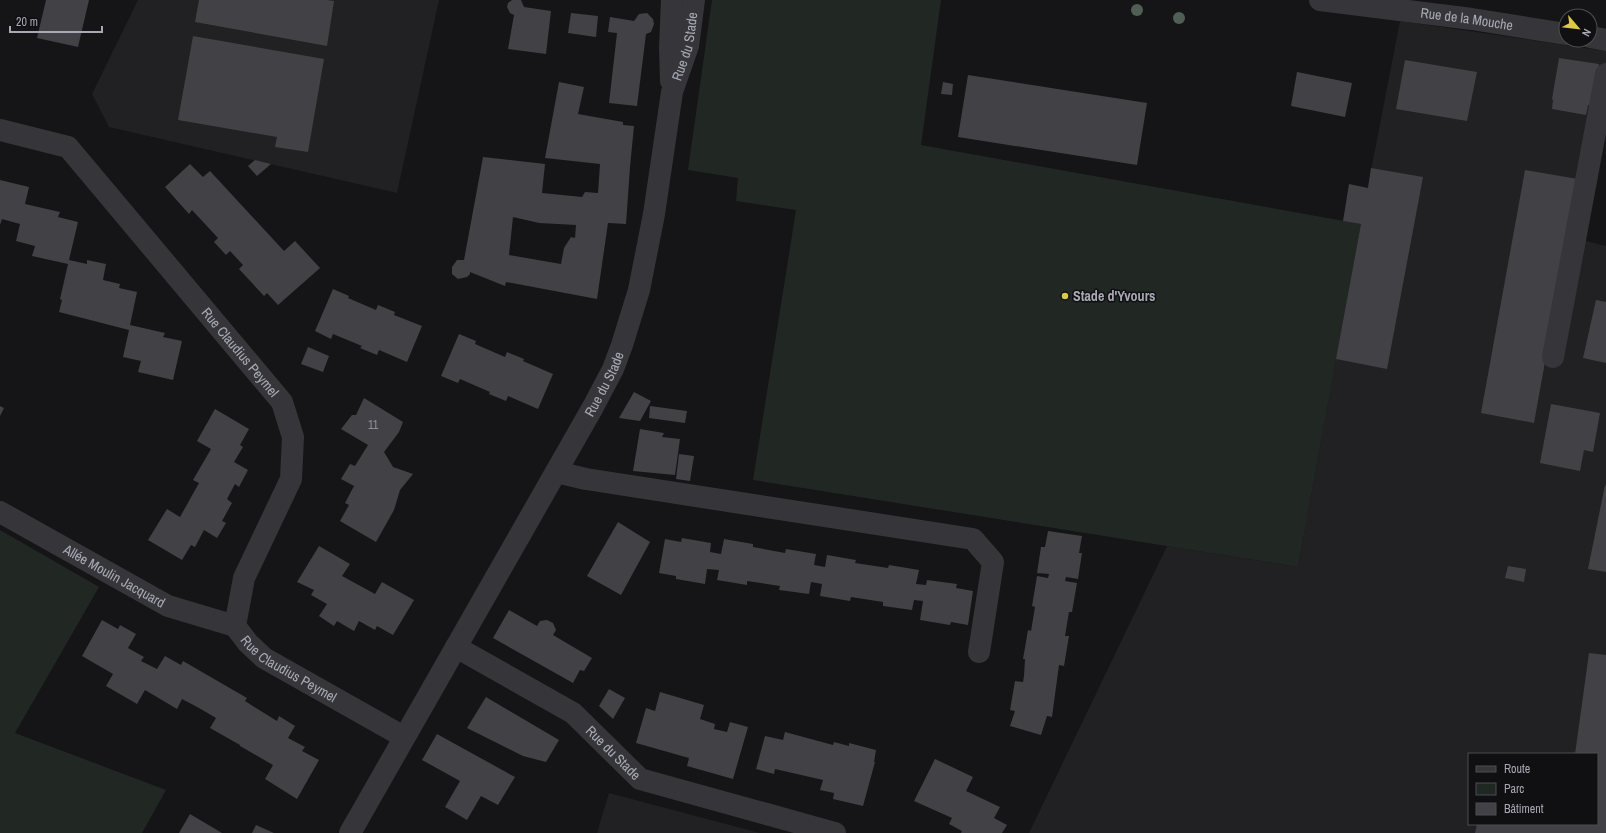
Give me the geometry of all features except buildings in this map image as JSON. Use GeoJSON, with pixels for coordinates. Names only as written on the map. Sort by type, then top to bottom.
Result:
{"type":"FeatureCollection","features":[{"type":"Feature","properties":{"kind":"street","name":"Rue du Stade"},"geometry":{"type":"LineString","coordinates":[[672,0],[670,48],[672,92]]}},
{"type":"Feature","properties":{"kind":"street","name":"Rue du Stade"},"geometry":{"type":"LineString","coordinates":[[350,833],[593,407],[613,369],[632,314],[649,240],[672,92],[688,46],[694,0]]}},
{"type":"Feature","properties":{"kind":"street","name":"Rue de la Mouche"},"geometry":{"type":"LineString","coordinates":[[1320,0],[1350,2],[1558,33]]}},
{"type":"Feature","properties":{"kind":"street"},"geometry":{"type":"LineString","coordinates":[[1553,357],[1606,74]]}},
{"type":"Feature","properties":{"kind":"street","name":"Rue Claudius Peymel"},"geometry":{"type":"LineString","coordinates":[[0,130],[68,147],[282,402],[293,437],[291,479],[244,578],[235,626],[248,643],[264,658],[404,737]]}},
{"type":"Feature","properties":{"kind":"street"},"geometry":{"type":"LineString","coordinates":[[1585,250],[1606,139]]}},
{"type":"Feature","properties":{"kind":"street"},"geometry":{"type":"LineString","coordinates":[[556,472],[586,479],[973,538],[993,562],[979,652]]}},
{"type":"Feature","properties":{"kind":"street","name":"Allée Moulin Jacquard"},"geometry":{"type":"LineString","coordinates":[[0,512],[168,606],[235,626]]}},
{"type":"Feature","properties":{"kind":"street","name":"Rue du Stade"},"geometry":{"type":"LineString","coordinates":[[456,647],[573,713],[640,779],[835,833]]}},
{"type":"Feature","properties":{"kind":"shaded area"},"geometry":{"type":"Polygon","coordinates":[[[138,0],[439,0],[397,193],[109,127],[92,94],[138,0]]]}},
{"type":"Feature","properties":{"kind":"shaded area"},"geometry":{"type":"Polygon","coordinates":[[[1400,21],[1558,44],[1558,48],[1585,48],[1606,51],[1606,104],[1582,240],[1606,246],[1606,833],[1029,833],[1167,546],[1298,567],[1359,232],[1400,21]]]}},
{"type":"Feature","properties":{"kind":"shaded area"},"geometry":{"type":"Polygon","coordinates":[[[609,793],[760,833],[597,833],[609,793]]]}},
{"type":"Feature","properties":{"kind":"green space","name":"Stade d'Yvours"},"geometry":{"type":"Polygon","coordinates":[[[712,0],[941,0],[921,145],[1361,224],[1298,567],[753,480],[796,210],[736,201],[738,178],[688,170],[712,0]]]}},
{"type":"Feature","properties":{"kind":"green space"},"geometry":{"type":"Polygon","coordinates":[[[0,530],[99,587],[15,733],[166,790],[142,833],[0,833],[0,530]]]}},
{"type":"Feature","properties":{"kind":"place","name":"Stade d'Yvours"},"geometry":{"type":"Point","coordinates":[1065,296]}}]}
